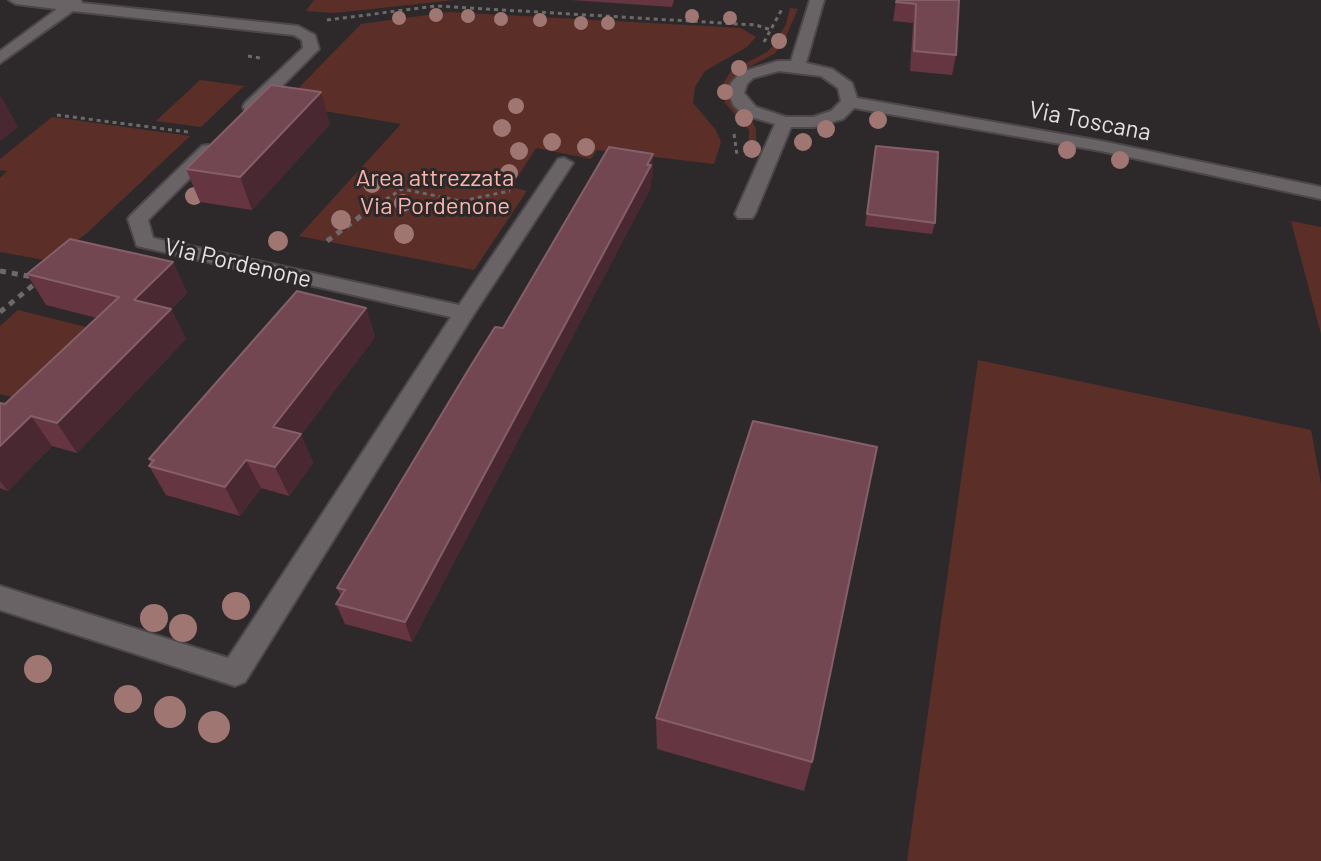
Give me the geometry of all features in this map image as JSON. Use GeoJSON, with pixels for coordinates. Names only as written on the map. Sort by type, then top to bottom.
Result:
{"type":"FeatureCollection","features":[{"type":"Feature","properties":{"kind":"street"},"geometry":{"type":"LineString","coordinates":[[16,0],[74,3]]}},
{"type":"Feature","properties":{"kind":"street"},"geometry":{"type":"LineString","coordinates":[[797,66],[817,0]]}},
{"type":"Feature","properties":{"kind":"street"},"geometry":{"type":"LineString","coordinates":[[0,58],[74,3]]}},
{"type":"Feature","properties":{"kind":"street","name":"Via Pordenone"},"geometry":{"type":"LineString","coordinates":[[74,3],[298,31],[310,38],[311,49],[138,219],[144,242],[464,313]]}},
{"type":"Feature","properties":{"kind":"street"},"geometry":{"type":"LineString","coordinates":[[778,66],[797,66],[838,78],[846,86],[850,102],[845,109],[827,119],[785,122],[750,111],[736,93],[739,83],[747,75],[778,66]]}},
{"type":"Feature","properties":{"kind":"street","name":"Via Toscana"},"geometry":{"type":"LineString","coordinates":[[850,102],[1101,146],[1321,193]]}},
{"type":"Feature","properties":{"kind":"street"},"geometry":{"type":"LineString","coordinates":[[745,214],[785,122]]}},
{"type":"Feature","properties":{"kind":"street"},"geometry":{"type":"LineString","coordinates":[[0,598],[235,673],[464,313],[564,163]]}},
{"type":"Feature","properties":{"kind":"path"},"geometry":{"type":"LineString","coordinates":[[318,19],[345,20],[436,6],[756,25],[771,30],[784,4]]}},
{"type":"Feature","properties":{"kind":"path"},"geometry":{"type":"LineString","coordinates":[[57,115],[201,134]]}},
{"type":"Feature","properties":{"kind":"path"},"geometry":{"type":"LineString","coordinates":[[327,241],[402,189],[461,201],[508,190],[517,192]]}},
{"type":"Feature","properties":{"kind":"path"},"geometry":{"type":"LineString","coordinates":[[0,271],[41,278],[0,312]]}},
{"type":"Feature","properties":{"kind":"green space"},"geometry":{"type":"Polygon","coordinates":[[[314,0],[454,0],[334,13],[306,11],[314,0]]]}},
{"type":"Feature","properties":{"kind":"green space"},"geometry":{"type":"Polygon","coordinates":[[[790,8],[798,9],[782,45],[774,54],[737,73],[730,84],[732,102],[756,129],[756,148],[754,154],[749,153],[749,130],[725,103],[723,84],[731,71],[767,52],[775,44],[786,24],[790,8]]]}},
{"type":"Feature","properties":{"kind":"green space","name":"Area attrezzata Via Pordenone"},"geometry":{"type":"Polygon","coordinates":[[[449,12],[741,28],[756,37],[747,47],[705,71],[695,87],[693,103],[716,130],[721,142],[714,164],[597,150],[591,159],[536,148],[511,187],[527,191],[474,270],[299,236],[401,124],[283,104],[361,24],[449,12]]]}},
{"type":"Feature","properties":{"kind":"green space"},"geometry":{"type":"Polygon","coordinates":[[[200,80],[244,86],[201,127],[156,121],[200,80]]]}},
{"type":"Feature","properties":{"kind":"green space"},"geometry":{"type":"Polygon","coordinates":[[[52,117],[190,136],[87,233],[50,261],[0,252],[0,178],[7,171],[0,170],[0,159],[52,117]]]}},
{"type":"Feature","properties":{"kind":"green space"},"geometry":{"type":"Polygon","coordinates":[[[1291,221],[1321,227],[1321,334],[1291,221]]]}},
{"type":"Feature","properties":{"kind":"green space"},"geometry":{"type":"Polygon","coordinates":[[[18,310],[102,331],[29,402],[0,394],[0,326],[18,310]]]}},
{"type":"Feature","properties":{"kind":"green space"},"geometry":{"type":"Polygon","coordinates":[[[978,360],[1311,430],[1321,484],[1321,861],[907,861],[978,360]]]}},
{"type":"Feature","properties":{"kind":"building"},"geometry":{"type":"Polygon","coordinates":[[[897,0],[959,0],[956,55],[914,51],[916,4],[897,0]]]}},
{"type":"Feature","properties":{"kind":"building"},"geometry":{"type":"Polygon","coordinates":[[[271,85],[321,92],[240,177],[186,169],[271,85]]]}},
{"type":"Feature","properties":{"kind":"building"},"geometry":{"type":"Polygon","coordinates":[[[876,146],[938,152],[935,223],[867,214],[876,146]]]}},
{"type":"Feature","properties":{"kind":"building"},"geometry":{"type":"Polygon","coordinates":[[[609,147],[653,154],[647,165],[651,165],[405,622],[336,604],[345,590],[337,588],[495,327],[503,328],[609,147]]]}},
{"type":"Feature","properties":{"kind":"building"},"geometry":{"type":"Polygon","coordinates":[[[70,239],[173,262],[134,300],[171,309],[57,423],[31,416],[0,446],[0,403],[5,404],[119,297],[27,274],[70,239]]]}},
{"type":"Feature","properties":{"kind":"building"},"geometry":{"type":"Polygon","coordinates":[[[297,291],[366,308],[273,427],[301,434],[275,467],[246,460],[225,487],[149,466],[154,460],[149,459],[297,291]]]}},
{"type":"Feature","properties":{"kind":"building"},"geometry":{"type":"Polygon","coordinates":[[[753,421],[877,447],[812,762],[656,718],[753,421]]]}}]}
